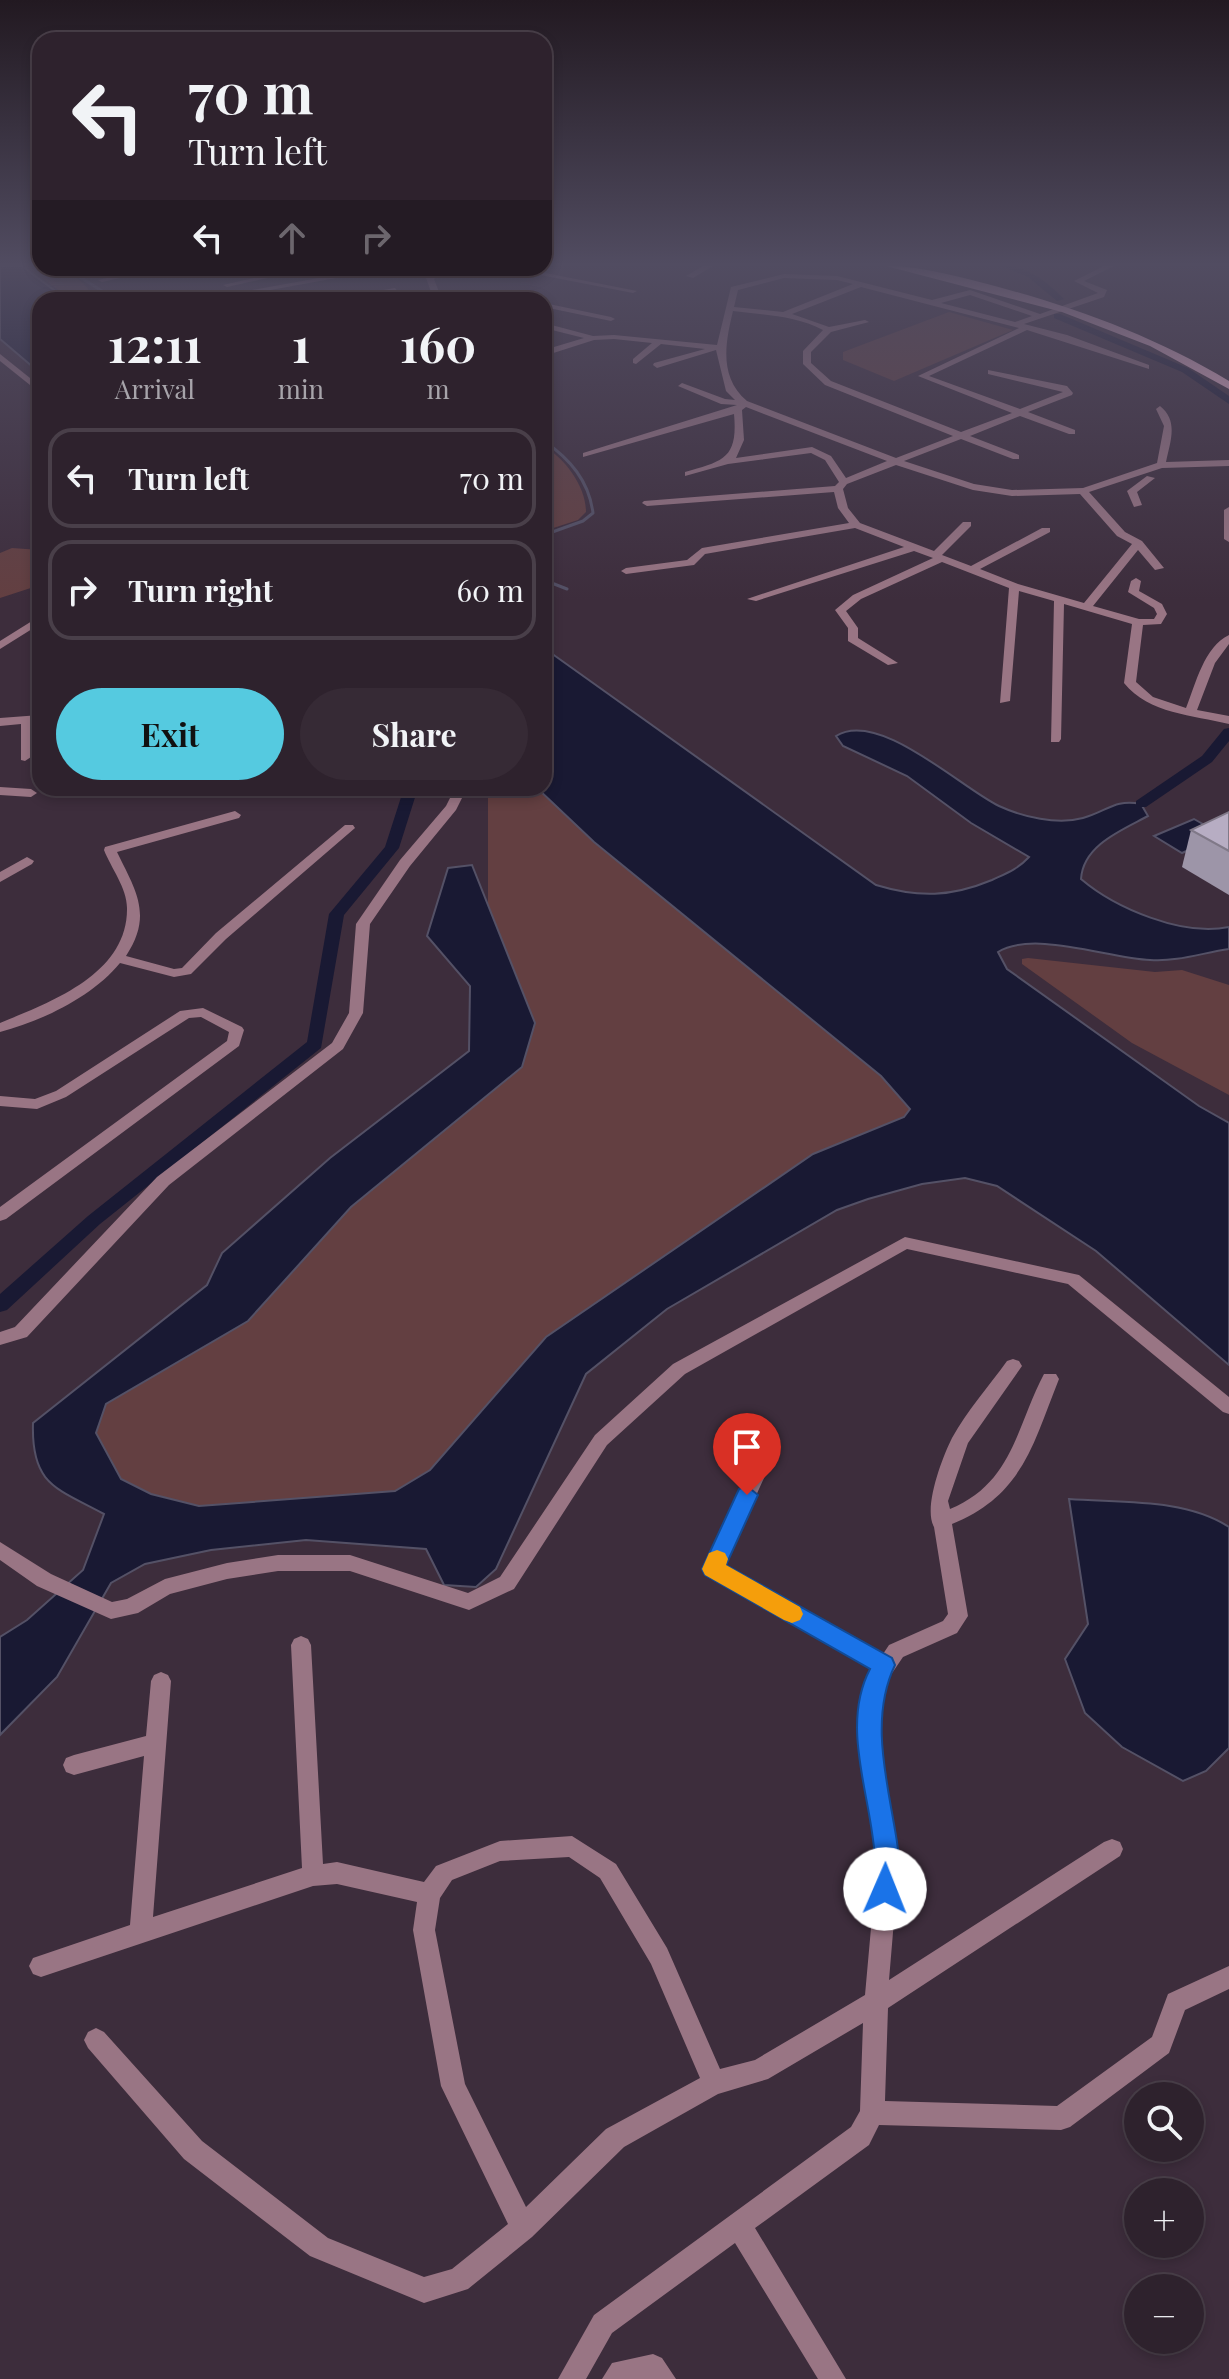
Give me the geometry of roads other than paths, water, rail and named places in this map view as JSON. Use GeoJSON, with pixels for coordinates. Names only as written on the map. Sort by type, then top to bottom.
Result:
{"type":"FeatureCollection","features":[{"type":"Feature","properties":{"kind":"street"},"geometry":{"type":"LineString","coordinates":[[727,377],[730,391],[741,407],[742,436],[730,462]]}},
{"type":"Feature","properties":{"kind":"street"},"geometry":{"type":"LineString","coordinates":[[820,377],[828,383],[1016,457]]}},
{"type":"Feature","properties":{"kind":"street"},"geometry":{"type":"LineString","coordinates":[[925,377],[1072,432]]}},
{"type":"Feature","properties":{"kind":"street"},"geometry":{"type":"LineString","coordinates":[[647,503],[841,485],[1070,390],[1013,377]]}},
{"type":"Feature","properties":{"kind":"street"},"geometry":{"type":"LineString","coordinates":[[682,386],[973,487],[1045,494],[1083,491],[1166,465],[1229,464]]}},
{"type":"Feature","properties":{"kind":"street"},"geometry":{"type":"LineString","coordinates":[[586,455],[741,407]]}},
{"type":"Feature","properties":{"kind":"street"},"geometry":{"type":"LineString","coordinates":[[1160,409],[1169,426],[1166,465]]}},
{"type":"Feature","properties":{"kind":"street"},"geometry":{"type":"LineString","coordinates":[[688,474],[730,462],[812,450],[828,458],[841,485],[843,508],[856,525]]}},
{"type":"Feature","properties":{"kind":"street"},"geometry":{"type":"LineString","coordinates":[[1137,505],[1132,495],[1134,487],[1166,465]]}},
{"type":"Feature","properties":{"kind":"street"},"geometry":{"type":"LineString","coordinates":[[1083,491],[1121,534],[1138,543],[1159,568]]}},
{"type":"Feature","properties":{"kind":"street"},"geometry":{"type":"LineString","coordinates":[[1229,510],[1229,539]]}},
{"type":"Feature","properties":{"kind":"street"},"geometry":{"type":"LineString","coordinates":[[892,663],[852,639],[853,628],[840,615],[840,610],[857,597],[939,557],[967,524]]}},
{"type":"Feature","properties":{"kind":"street"},"geometry":{"type":"LineString","coordinates":[[626,571],[690,563],[702,551],[856,525],[1014,586],[1138,622],[1157,622],[1162,614],[1158,606],[1133,592],[1136,581]]}},
{"type":"Feature","properties":{"kind":"street"},"geometry":{"type":"LineString","coordinates":[[973,569],[1046,530]]}},
{"type":"Feature","properties":{"kind":"street"},"geometry":{"type":"LineString","coordinates":[[1086,608],[1138,543]]}},
{"type":"Feature","properties":{"kind":"street"},"geometry":{"type":"LineString","coordinates":[[752,599],[915,547]]}},
{"type":"Feature","properties":{"kind":"street"},"geometry":{"type":"LineString","coordinates":[[1004,701],[1014,586]]}},
{"type":"Feature","properties":{"kind":"street"},"geometry":{"type":"LineString","coordinates":[[1055,739],[1059,600]]}},
{"type":"Feature","properties":{"kind":"street"},"geometry":{"type":"LineString","coordinates":[[1138,622],[1131,652],[1130,683],[1138,694],[1229,720]]}},
{"type":"Feature","properties":{"kind":"street"},"geometry":{"type":"LineString","coordinates":[[0,646],[32,624]]}},
{"type":"Feature","properties":{"kind":"street"},"geometry":{"type":"LineString","coordinates":[[1191,710],[1201,677],[1216,650],[1229,638]]}},
{"type":"Feature","properties":{"kind":"street"},"geometry":{"type":"LineString","coordinates":[[0,722],[32,720]]}},
{"type":"Feature","properties":{"kind":"street"},"geometry":{"type":"LineString","coordinates":[[25,757],[32,728]]}},
{"type":"Feature","properties":{"kind":"street"},"geometry":{"type":"LineString","coordinates":[[0,791],[31,793]]}},
{"type":"Feature","properties":{"kind":"street"},"geometry":{"type":"LineString","coordinates":[[0,1339],[21,1332],[163,1181],[338,1046],[356,1013],[363,924],[457,796]]}},
{"type":"Feature","properties":{"kind":"street"},"geometry":{"type":"LineString","coordinates":[[0,1028],[56,1005],[120,959],[132,941],[134,905],[110,850],[235,815]]}},
{"type":"Feature","properties":{"kind":"street"},"geometry":{"type":"LineString","coordinates":[[120,959],[174,973],[186,971],[221,936],[349,828]]}},
{"type":"Feature","properties":{"kind":"street"},"geometry":{"type":"LineString","coordinates":[[0,878],[27,861]]}},
{"type":"Feature","properties":{"kind":"street"},"geometry":{"type":"LineString","coordinates":[[0,1101],[37,1104],[61,1094],[185,1014],[203,1012],[237,1030],[234,1043],[0,1215]]}},
{"type":"Feature","properties":{"kind":"street"},"geometry":{"type":"LineString","coordinates":[[0,1550],[44,1580],[111,1611],[131,1607],[165,1587],[227,1571],[278,1563],[350,1563],[469,1602],[507,1583],[601,1440],[679,1369],[905,1243],[1073,1279],[1229,1407]]}},
{"type":"Feature","properties":{"kind":"street"},"geometry":{"type":"LineString","coordinates":[[571,2379],[603,2324],[740,2227],[860,2136],[872,2113],[876,2002],[888,1861],[869,1749],[874,1683],[896,1651],[950,1627],[958,1616],[939,1501],[960,1441],[1013,1366]]}},
{"type":"Feature","properties":{"kind":"street"},"geometry":{"type":"LineString","coordinates":[[940,1521],[970,1511],[1010,1475],[1050,1379]]}},
{"type":"Feature","properties":{"kind":"street"},"geometry":{"type":"LineString","coordinates":[[770,1445],[713,1569],[884,1665]]}},
{"type":"Feature","properties":{"kind":"street"},"geometry":{"type":"LineString","coordinates":[[301,1645],[313,1875]]}},
{"type":"Feature","properties":{"kind":"street"},"geometry":{"type":"LineString","coordinates":[[141,1932],[161,1681]]}},
{"type":"Feature","properties":{"kind":"street"},"geometry":{"type":"LineString","coordinates":[[74,1765],[157,1743]]}},
{"type":"Feature","properties":{"kind":"street"},"geometry":{"type":"LineString","coordinates":[[523,2228],[453,2086],[424,1930],[429,1894],[444,1873],[500,1851],[572,1846],[608,1871],[659,1956],[714,2083]]}},
{"type":"Feature","properties":{"kind":"street"},"geometry":{"type":"LineString","coordinates":[[96,2040],[193,2150],[319,2247],[424,2290],[459,2280],[523,2228],[615,2138],[714,2083],[760,2071],[876,2002],[1112,1849]]}},
{"type":"Feature","properties":{"kind":"street"},"geometry":{"type":"LineString","coordinates":[[41,1966],[313,1875],[337,1873],[429,1894]]}},
{"type":"Feature","properties":{"kind":"street"},"geometry":{"type":"LineString","coordinates":[[872,2113],[1061,2118],[1161,2045],[1176,2002],[1229,1977]]}},
{"type":"Feature","properties":{"kind":"street"},"geometry":{"type":"LineString","coordinates":[[740,2227],[833,2379]]}},
{"type":"Feature","properties":{"kind":"street"},"geometry":{"type":"LineString","coordinates":[[615,2379],[621,2372],[653,2367],[663,2379]]}},
{"type":"Feature","properties":{"kind":"waterway"},"geometry":{"type":"LineString","coordinates":[[1195,377],[1229,401]]}},
{"type":"Feature","properties":{"kind":"waterway"},"geometry":{"type":"LineString","coordinates":[[552,447],[583,481],[593,513],[583,521],[552,532]]}},
{"type":"Feature","properties":{"kind":"waterway"},"geometry":{"type":"LineString","coordinates":[[552,583],[567,589]]}},
{"type":"Feature","properties":{"kind":"waterway"},"geometry":{"type":"LineString","coordinates":[[1141,804],[1207,759],[1229,732]]}},
{"type":"Feature","properties":{"kind":"waterway"},"geometry":{"type":"LineString","coordinates":[[0,1305],[94,1220],[315,1044],[337,914],[392,848],[408,796]]}}]}
